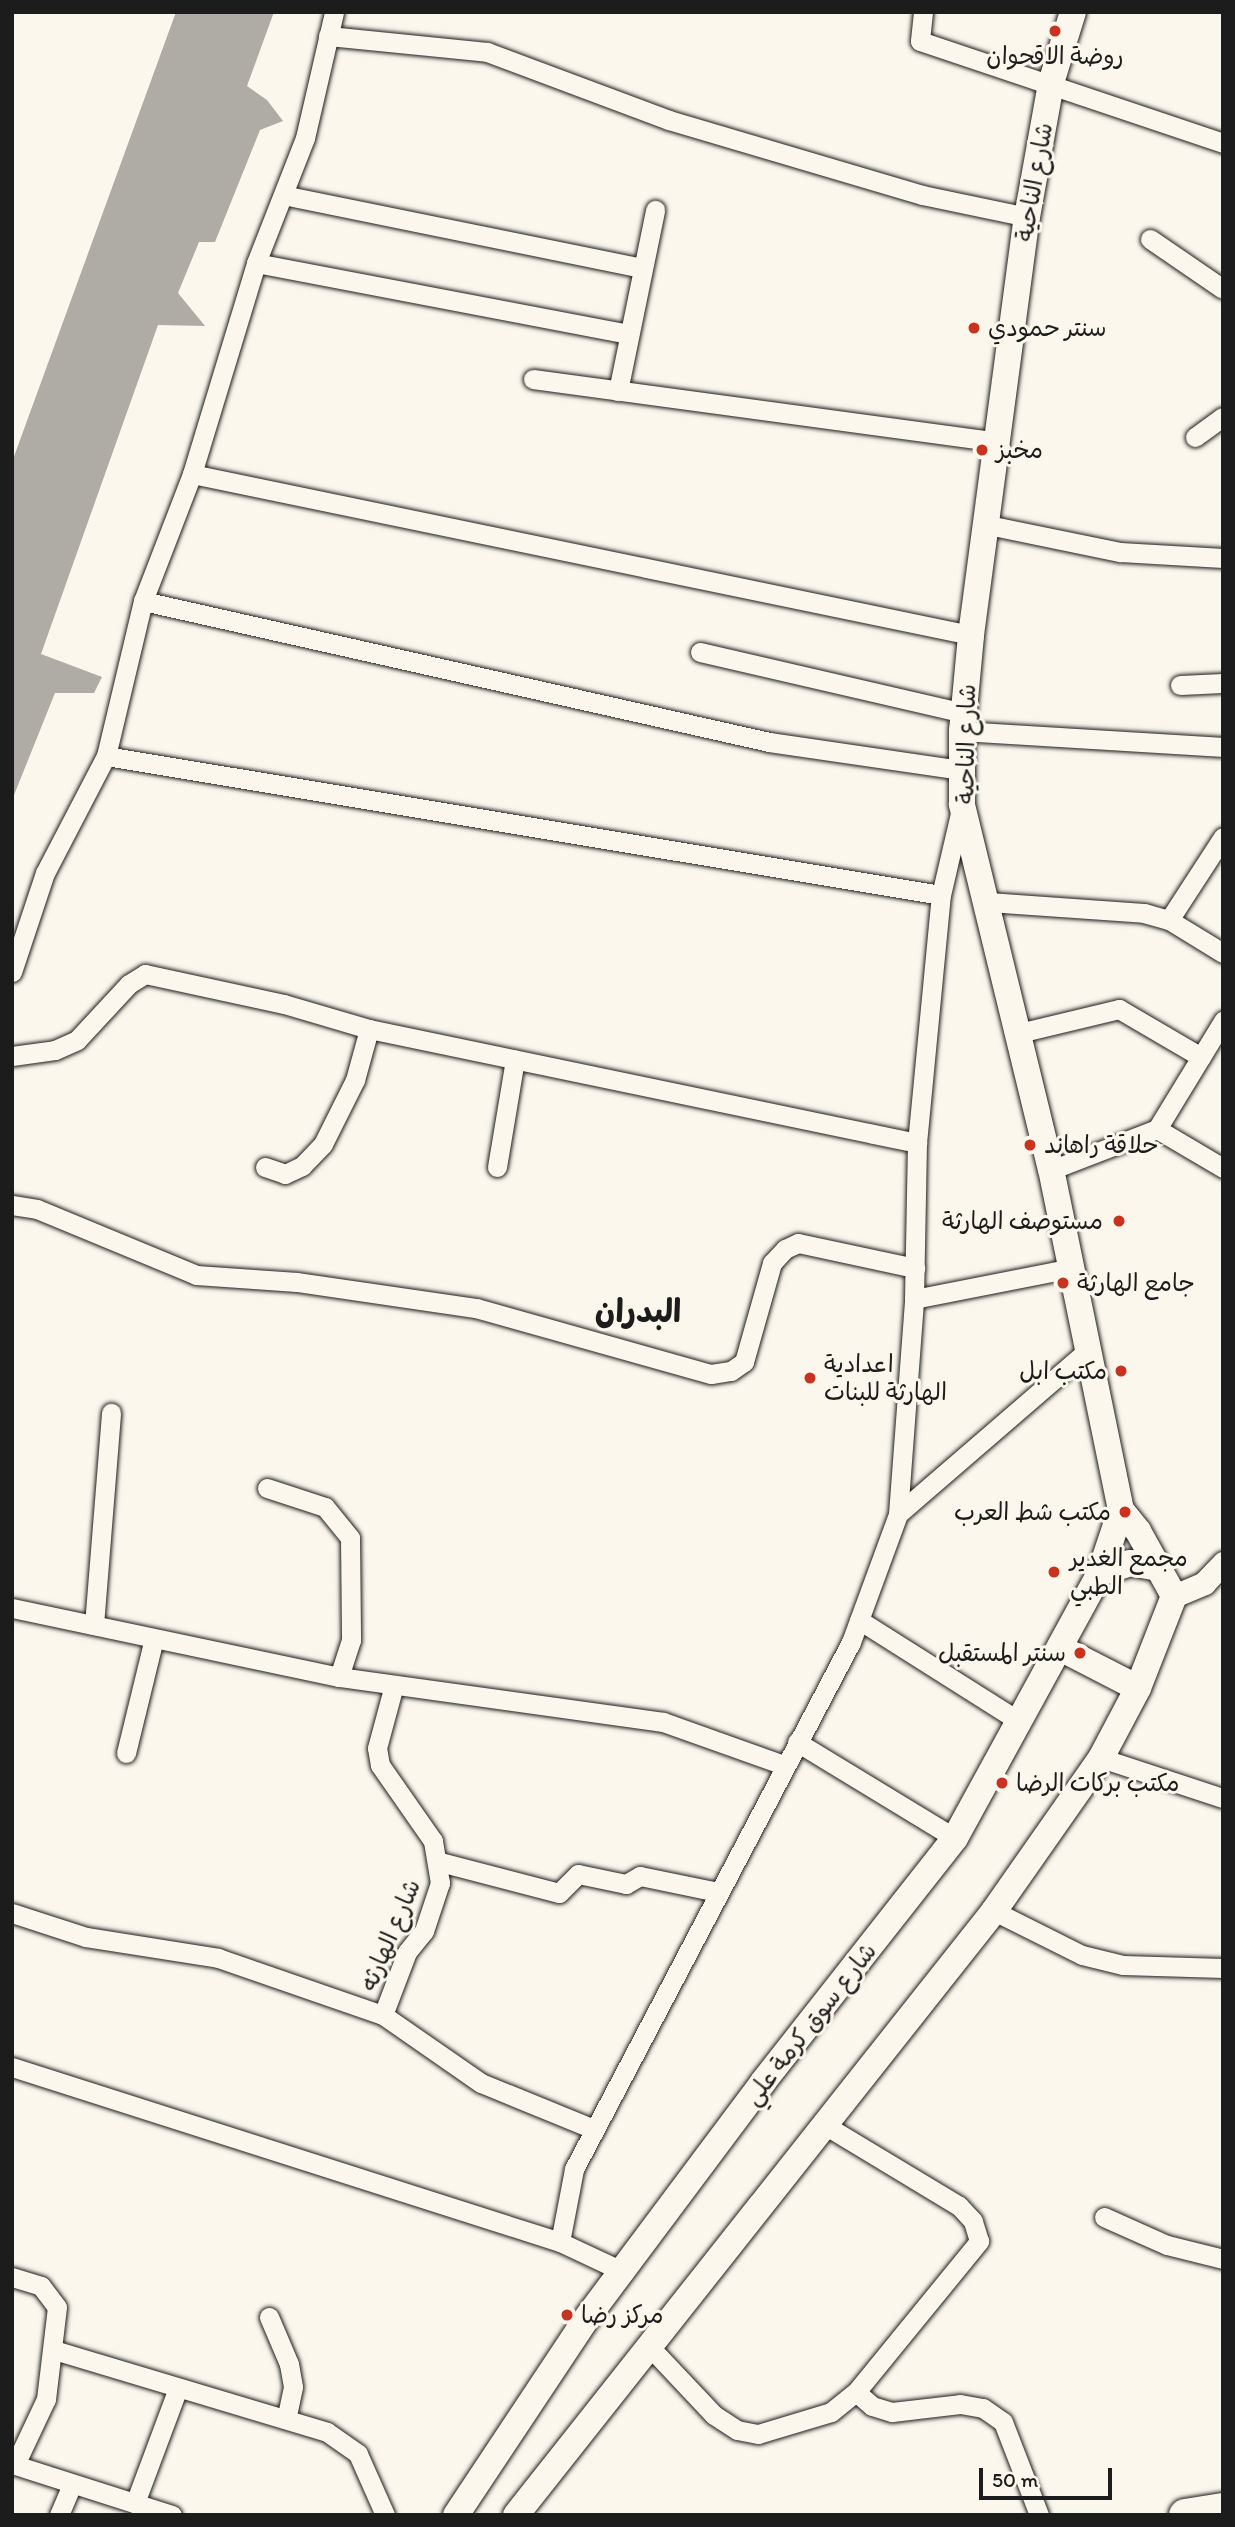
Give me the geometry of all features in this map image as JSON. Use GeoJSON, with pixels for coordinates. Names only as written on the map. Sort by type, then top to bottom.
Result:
{"type":"FeatureCollection","features":[{"type":"Feature","properties":{"kind":"highway"},"geometry":{"type":"LineString","coordinates":[[1185,2515],[1223,2509]]}},
{"type":"Feature","properties":{"kind":"main road","name":"شارع الناحية"},"geometry":{"type":"LineString","coordinates":[[1073,12],[1051,83],[1027,217],[988,524],[971,635],[963,722],[962,804],[988,902],[1051,1170],[1121,1510]]}},
{"type":"Feature","properties":{"kind":"main road"},"geometry":{"type":"LineString","coordinates":[[516,2515],[822,2124],[994,1911],[1101,1758],[1138,1688],[1174,1597],[1159,1568],[1121,1510]]}},
{"type":"Feature","properties":{"kind":"main road","name":"شارع سوق كرمة علي"},"geometry":{"type":"LineString","coordinates":[[456,2515],[589,2315],[624,2272],[764,2082],[956,1838],[1019,1721],[1062,1649],[1100,1573],[1121,1510]]}},
{"type":"Feature","properties":{"kind":"main road"},"geometry":{"type":"LineString","coordinates":[[1100,1573],[1130,1563],[1159,1568]]}},
{"type":"Feature","properties":{"kind":"main road"},"geometry":{"type":"LineString","coordinates":[[1062,1649],[1138,1688]]}},
{"type":"Feature","properties":{"kind":"street"},"geometry":{"type":"LineString","coordinates":[[12,972],[45,873],[106,756],[143,601],[192,474],[256,263],[304,138],[334,12]]}},
{"type":"Feature","properties":{"kind":"street"},"geometry":{"type":"LineString","coordinates":[[923,12],[920,41],[1223,143]]}},
{"type":"Feature","properties":{"kind":"street"},"geometry":{"type":"LineString","coordinates":[[328,36],[487,52],[669,120],[922,195],[1027,217]]}},
{"type":"Feature","properties":{"kind":"street"},"geometry":{"type":"LineString","coordinates":[[283,195],[643,268]]}},
{"type":"Feature","properties":{"kind":"street"},"geometry":{"type":"LineString","coordinates":[[618,391],[655,210]]}},
{"type":"Feature","properties":{"kind":"street"},"geometry":{"type":"LineString","coordinates":[[1150,239],[1223,289]]}},
{"type":"Feature","properties":{"kind":"street"},"geometry":{"type":"LineString","coordinates":[[256,263],[629,334]]}},
{"type":"Feature","properties":{"kind":"street"},"geometry":{"type":"LineString","coordinates":[[533,379],[997,442]]}},
{"type":"Feature","properties":{"kind":"street"},"geometry":{"type":"LineString","coordinates":[[1195,437],[1223,417]]}},
{"type":"Feature","properties":{"kind":"street"},"geometry":{"type":"LineString","coordinates":[[192,474],[971,635]]}},
{"type":"Feature","properties":{"kind":"street"},"geometry":{"type":"LineString","coordinates":[[988,524],[1121,552],[1223,558]]}},
{"type":"Feature","properties":{"kind":"street"},"geometry":{"type":"LineString","coordinates":[[143,601],[769,742],[962,770]]}},
{"type":"Feature","properties":{"kind":"street"},"geometry":{"type":"LineString","coordinates":[[700,652],[963,722],[1223,747]]}},
{"type":"Feature","properties":{"kind":"street"},"geometry":{"type":"LineString","coordinates":[[1180,685],[1223,683]]}},
{"type":"Feature","properties":{"kind":"street"},"geometry":{"type":"LineString","coordinates":[[106,756],[942,895]]}},
{"type":"Feature","properties":{"kind":"street"},"geometry":{"type":"LineString","coordinates":[[559,2242],[574,2169],[859,1620],[898,1514],[914,1299],[917,1143],[942,895],[962,804]]}},
{"type":"Feature","properties":{"kind":"street"},"geometry":{"type":"LineString","coordinates":[[1169,920],[1223,836]]}},
{"type":"Feature","properties":{"kind":"street"},"geometry":{"type":"LineString","coordinates":[[988,902],[1144,913],[1169,920],[1223,953]]}},
{"type":"Feature","properties":{"kind":"street"},"geometry":{"type":"LineString","coordinates":[[12,1056],[55,1050],[76,1040],[129,984],[145,974],[284,1004],[369,1030],[917,1143]]}},
{"type":"Feature","properties":{"kind":"street"},"geometry":{"type":"LineString","coordinates":[[1019,1033],[1119,1009],[1201,1057]]}},
{"type":"Feature","properties":{"kind":"street"},"geometry":{"type":"LineString","coordinates":[[1051,1170],[1157,1129],[1223,1021]]}},
{"type":"Feature","properties":{"kind":"street"},"geometry":{"type":"LineString","coordinates":[[265,1167],[285,1174],[302,1166],[323,1144],[355,1080],[369,1030]]}},
{"type":"Feature","properties":{"kind":"street"},"geometry":{"type":"LineString","coordinates":[[498,1167],[515,1060]]}},
{"type":"Feature","properties":{"kind":"street"},"geometry":{"type":"LineString","coordinates":[[1157,1129],[1223,1168]]}},
{"type":"Feature","properties":{"kind":"street"},"geometry":{"type":"LineString","coordinates":[[12,1205],[37,1209],[196,1275],[296,1282],[477,1308],[711,1374],[731,1371],[744,1362],[772,1263],[785,1248],[798,1243],[915,1268]]}},
{"type":"Feature","properties":{"kind":"street"},"geometry":{"type":"LineString","coordinates":[[914,1299],[1072,1268]]}},
{"type":"Feature","properties":{"kind":"street"},"geometry":{"type":"LineString","coordinates":[[898,1514],[1089,1349]]}},
{"type":"Feature","properties":{"kind":"street"},"geometry":{"type":"LineString","coordinates":[[94,1625],[111,1413]]}},
{"type":"Feature","properties":{"kind":"street"},"geometry":{"type":"LineString","coordinates":[[267,1488],[325,1507],[350,1538],[351,1640],[339,1677]]}},
{"type":"Feature","properties":{"kind":"street"},"geometry":{"type":"LineString","coordinates":[[1174,1597],[1204,1583],[1223,1563]]}},
{"type":"Feature","properties":{"kind":"street"},"geometry":{"type":"LineString","coordinates":[[12,1608],[339,1677],[663,1722],[785,1765]]}},
{"type":"Feature","properties":{"kind":"street"},"geometry":{"type":"LineString","coordinates":[[859,1620],[1019,1721]]}},
{"type":"Feature","properties":{"kind":"street"},"geometry":{"type":"LineString","coordinates":[[127,1753],[154,1638]]}},
{"type":"Feature","properties":{"kind":"street","name":"شارع الهارثه"},"geometry":{"type":"LineString","coordinates":[[383,2015],[407,1952],[424,1931],[440,1883],[440,1862],[433,1841],[380,1765],[377,1748],[394,1685]]}},
{"type":"Feature","properties":{"kind":"street"},"geometry":{"type":"LineString","coordinates":[[797,1742],[956,1838]]}},
{"type":"Feature","properties":{"kind":"street"},"geometry":{"type":"LineString","coordinates":[[1101,1758],[1223,1798]]}},
{"type":"Feature","properties":{"kind":"street"},"geometry":{"type":"LineString","coordinates":[[440,1862],[559,1893],[578,1874],[626,1884],[640,1876],[718,1892]]}},
{"type":"Feature","properties":{"kind":"street"},"geometry":{"type":"LineString","coordinates":[[994,1911],[1082,1955],[1123,1965],[1223,1968]]}},
{"type":"Feature","properties":{"kind":"street"},"geometry":{"type":"LineString","coordinates":[[12,1913],[86,1937],[218,1958],[383,2015],[481,2083],[594,2129]]}},
{"type":"Feature","properties":{"kind":"street"},"geometry":{"type":"LineString","coordinates":[[12,2067],[559,2242],[624,2272]]}},
{"type":"Feature","properties":{"kind":"street"},"geometry":{"type":"LineString","coordinates":[[648,2346],[714,2415],[737,2430],[758,2434],[819,2416],[856,2392],[979,2241],[973,2221],[959,2206],[822,2124]]}},
{"type":"Feature","properties":{"kind":"street"},"geometry":{"type":"LineString","coordinates":[[1104,2217],[1167,2245],[1223,2259]]}},
{"type":"Feature","properties":{"kind":"street"},"geometry":{"type":"LineString","coordinates":[[12,2277],[41,2286],[52,2295],[57,2307],[54,2350],[46,2399],[14,2464],[72,2485],[172,2515]]}},
{"type":"Feature","properties":{"kind":"street"},"geometry":{"type":"LineString","coordinates":[[269,2317],[289,2364],[293,2387],[286,2419]]}},
{"type":"Feature","properties":{"kind":"street"},"geometry":{"type":"LineString","coordinates":[[54,2350],[327,2432],[358,2454],[385,2515]]}},
{"type":"Feature","properties":{"kind":"street"},"geometry":{"type":"LineString","coordinates":[[135,2503],[178,2388]]}},
{"type":"Feature","properties":{"kind":"street"},"geometry":{"type":"LineString","coordinates":[[856,2392],[872,2406],[892,2412],[960,2404],[983,2408],[1003,2422],[1039,2515]]}},
{"type":"Feature","properties":{"kind":"street"},"geometry":{"type":"LineString","coordinates":[[59,2515],[72,2485]]}},
{"type":"Feature","properties":{"kind":"shaded area"},"geometry":{"type":"Polygon","coordinates":[[[176,12],[274,12],[247,86],[267,100],[283,121],[260,130],[215,242],[199,242],[178,293],[205,326],[158,325],[41,654],[102,677],[94,693],[55,693],[12,800],[12,462],[176,12]]]}},
{"type":"Feature","properties":{"kind":"place","name":"روضة الاقحوان"},"geometry":{"type":"Point","coordinates":[1055,31]}},
{"type":"Feature","properties":{"kind":"place","name":"سنتر حمودي"},"geometry":{"type":"Point","coordinates":[974,328]}},
{"type":"Feature","properties":{"kind":"place","name":"مخبز"},"geometry":{"type":"Point","coordinates":[982,450]}},
{"type":"Feature","properties":{"kind":"place","name":"حلاقة راهاند"},"geometry":{"type":"Point","coordinates":[1030,1145]}},
{"type":"Feature","properties":{"kind":"place","name":"مستوصف الهارثة"},"geometry":{"type":"Point","coordinates":[1119,1221]}},
{"type":"Feature","properties":{"kind":"place","name":"جامع الهارثة"},"geometry":{"type":"Point","coordinates":[1063,1283]}},
{"type":"Feature","properties":{"kind":"place","name":"مكتب ابل"},"geometry":{"type":"Point","coordinates":[1121,1371]}},
{"type":"Feature","properties":{"kind":"place","name":"اعدادية الهارثة للبنات"},"geometry":{"type":"Point","coordinates":[810,1378]}},
{"type":"Feature","properties":{"kind":"place","name":"مكتب شط العرب"},"geometry":{"type":"Point","coordinates":[1125,1512]}},
{"type":"Feature","properties":{"kind":"place","name":"مجمع الغدير الطبي"},"geometry":{"type":"Point","coordinates":[1054,1572]}},
{"type":"Feature","properties":{"kind":"place","name":"سنتر المستقبل"},"geometry":{"type":"Point","coordinates":[1080,1653]}},
{"type":"Feature","properties":{"kind":"place","name":"مكتب بركات الرضا"},"geometry":{"type":"Point","coordinates":[1002,1783]}},
{"type":"Feature","properties":{"kind":"place","name":"مركز رضا"},"geometry":{"type":"Point","coordinates":[567,2315]}},
{"type":"Feature","properties":{"kind":"district","name":"البدران"},"geometry":{"type":"Point","coordinates":[638,1311]}}]}
